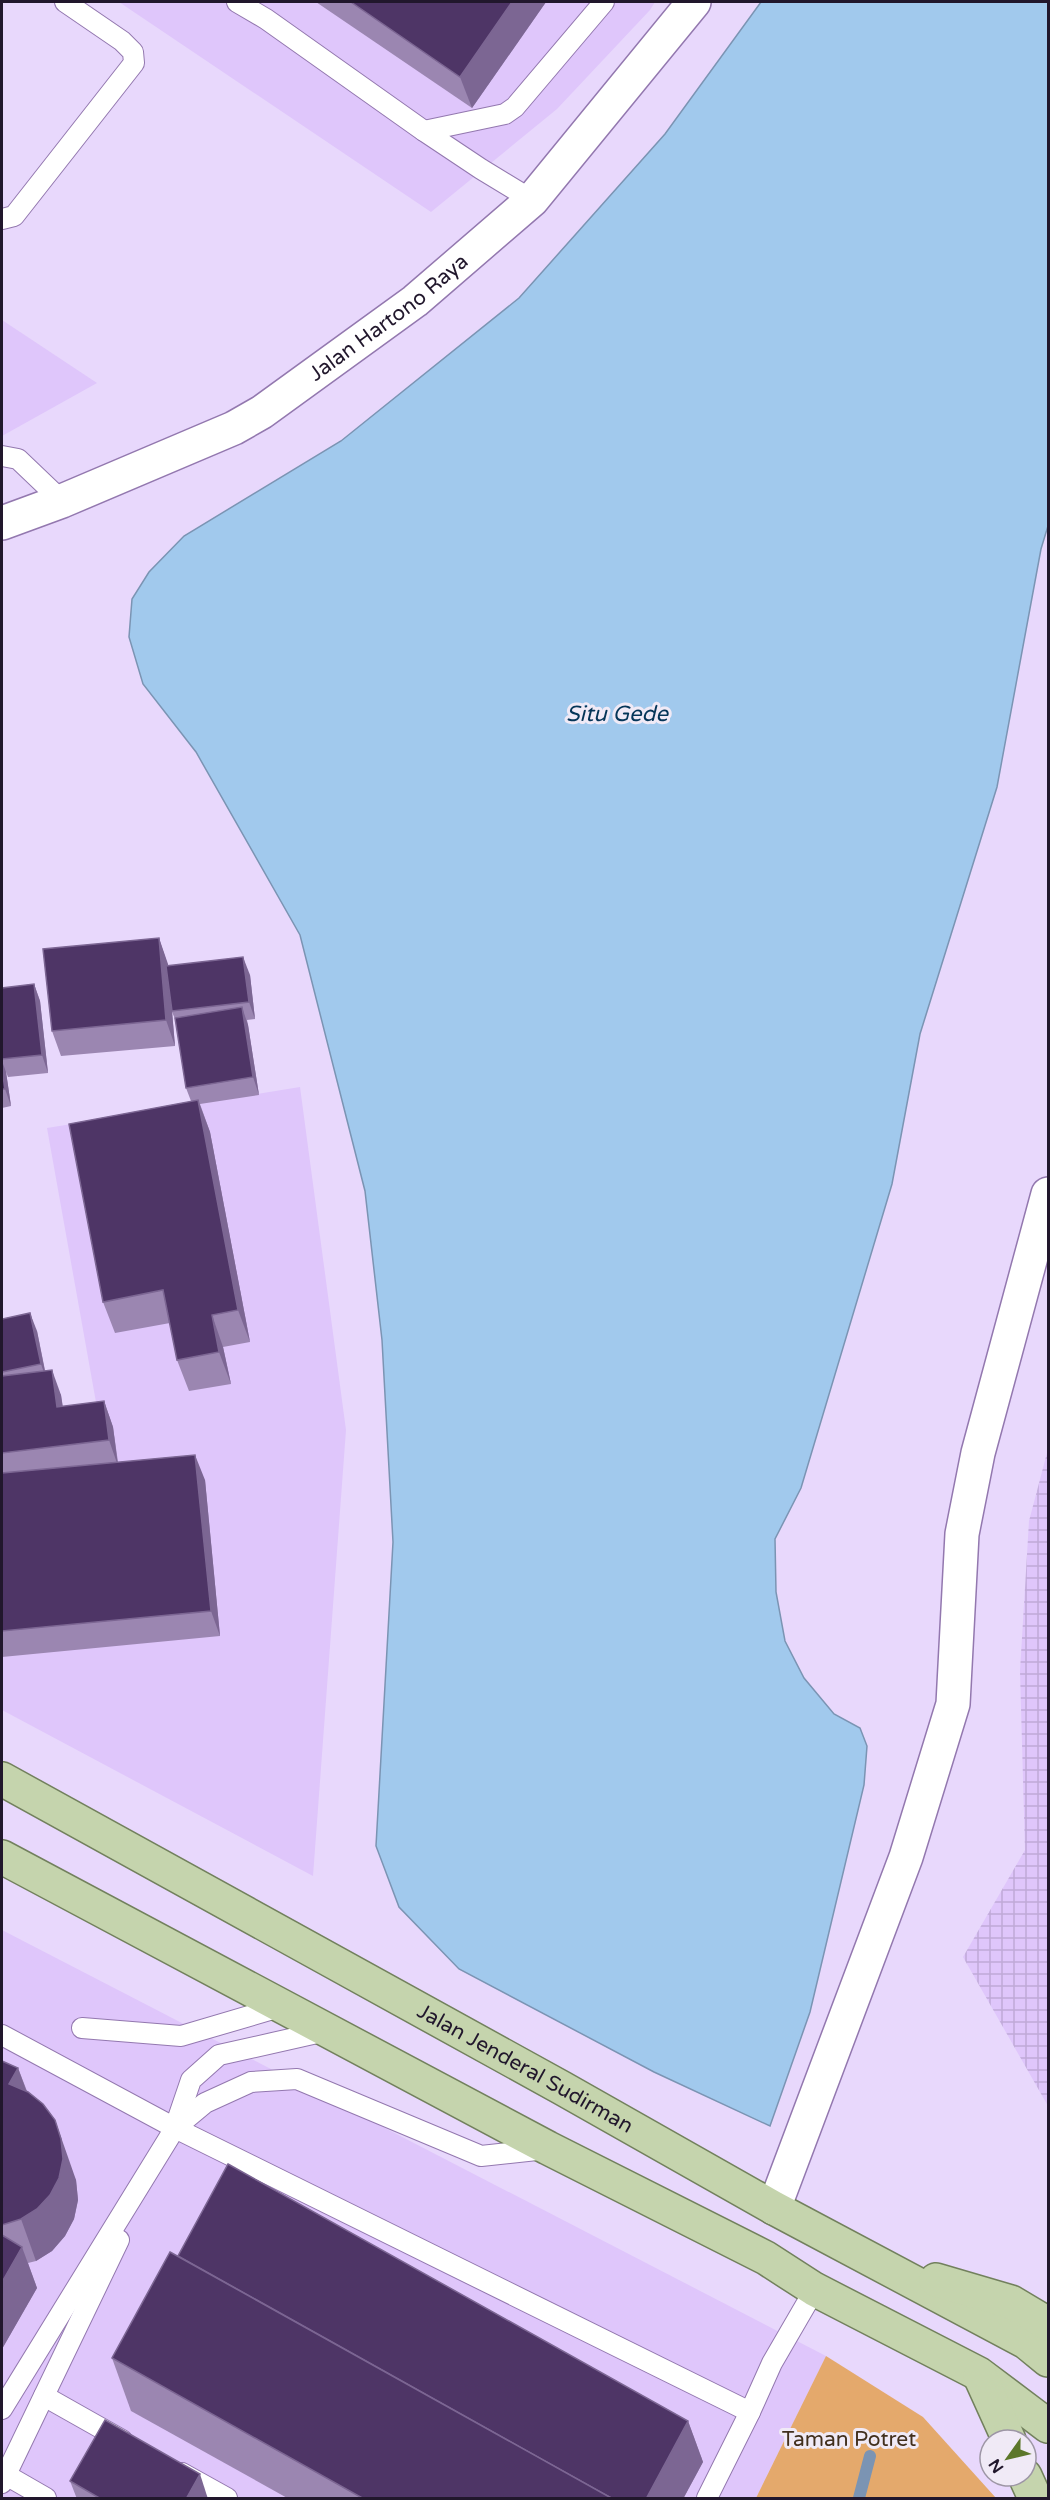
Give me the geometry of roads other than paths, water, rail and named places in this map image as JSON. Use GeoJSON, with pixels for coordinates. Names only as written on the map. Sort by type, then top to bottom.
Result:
{"type":"FeatureCollection","features":[{"type":"Feature","properties":{"kind":"main road","name":"Jalan Jenderal Sudirman"},"geometry":{"type":"LineString","coordinates":[[2,1779],[890,2272],[1026,2342],[1048,2360]]}},
{"type":"Feature","properties":{"kind":"main road"},"geometry":{"type":"LineString","coordinates":[[2,1857],[548,2148],[766,2258],[815,2289],[979,2374],[1048,2426]]}},
{"type":"Feature","properties":{"kind":"main road"},"geometry":{"type":"LineString","coordinates":[[890,2272],[950,2282],[1011,2302],[1048,2324]]}},
{"type":"Feature","properties":{"kind":"main road"},"geometry":{"type":"LineString","coordinates":[[979,2374],[1004,2428]]}},
{"type":"Feature","properties":{"kind":"street","name":"Jalan Hartono Raya"},"geometry":{"type":"LineString","coordinates":[[2,523],[62,501],[215,437],[261,412],[415,301],[532,200],[694,2]]}},
{"type":"Feature","properties":{"kind":"street"},"geometry":{"type":"LineString","coordinates":[[774,2208],[906,1857],[953,1704],[962,1534],[978,1453],[1048,1194]]}},
{"type":"Feature","properties":{"kind":"lane"},"geometry":{"type":"LineString","coordinates":[[2,219],[14,216],[134,63],[133,52],[122,41],[65,2]]}},
{"type":"Feature","properties":{"kind":"lane"},"geometry":{"type":"LineString","coordinates":[[237,2],[266,19],[424,131],[532,200]]}},
{"type":"Feature","properties":{"kind":"lane"},"geometry":{"type":"LineString","coordinates":[[424,131],[505,114],[515,107],[604,2]]}},
{"type":"Feature","properties":{"kind":"lane"},"geometry":{"type":"LineString","coordinates":[[2,456],[18,459],[62,501]]}},
{"type":"Feature","properties":{"kind":"lane"},"geometry":{"type":"LineString","coordinates":[[82,2028],[181,2036],[280,2007]]}},
{"type":"Feature","properties":{"kind":"lane"},"geometry":{"type":"LineString","coordinates":[[46,2499],[4,2479],[175,2128],[191,2080],[219,2055],[326,2031]]}},
{"type":"Feature","properties":{"kind":"lane"},"geometry":{"type":"LineString","coordinates":[[2,2035],[175,2128],[750,2412]]}},
{"type":"Feature","properties":{"kind":"lane"},"geometry":{"type":"LineString","coordinates":[[2,2409],[175,2128],[206,2103],[251,2082],[297,2079],[481,2156],[548,2148]]}},
{"type":"Feature","properties":{"kind":"lane"},"geometry":{"type":"LineString","coordinates":[[707,2499],[772,2363],[815,2289]]}},
{"type":"Feature","properties":{"kind":"lane"},"geometry":{"type":"LineString","coordinates":[[44,2396],[135,2447]]}},
{"type":"Feature","properties":{"kind":"lane"},"geometry":{"type":"LineString","coordinates":[[166,2464],[227,2499]]}},
{"type":"Feature","properties":{"kind":"water","name":"Situ Gede"},"geometry":{"type":"Polygon","coordinates":[[[761,2],[1048,2],[1048,526],[1041,549],[997,787],[920,1034],[892,1184],[801,1488],[775,1539],[776,1592],[785,1641],[804,1678],[834,1714],[860,1728],[867,1746],[864,1785],[810,2012],[770,2126],[654,2072],[459,1969],[399,1907],[376,1846],[393,1542],[382,1340],[365,1191],[300,935],[196,752],[143,684],[129,637],[132,599],[149,572],[184,536],[341,441],[519,298],[665,134],[761,2]]]}},
{"type":"Feature","properties":{"kind":"waterway"},"geometry":{"type":"LineString","coordinates":[[859,2498],[870,2456]]}},
{"type":"Feature","properties":{"kind":"park label","name":"Taman Potret"},"geometry":{"type":"Point","coordinates":[849,2439]}}]}
